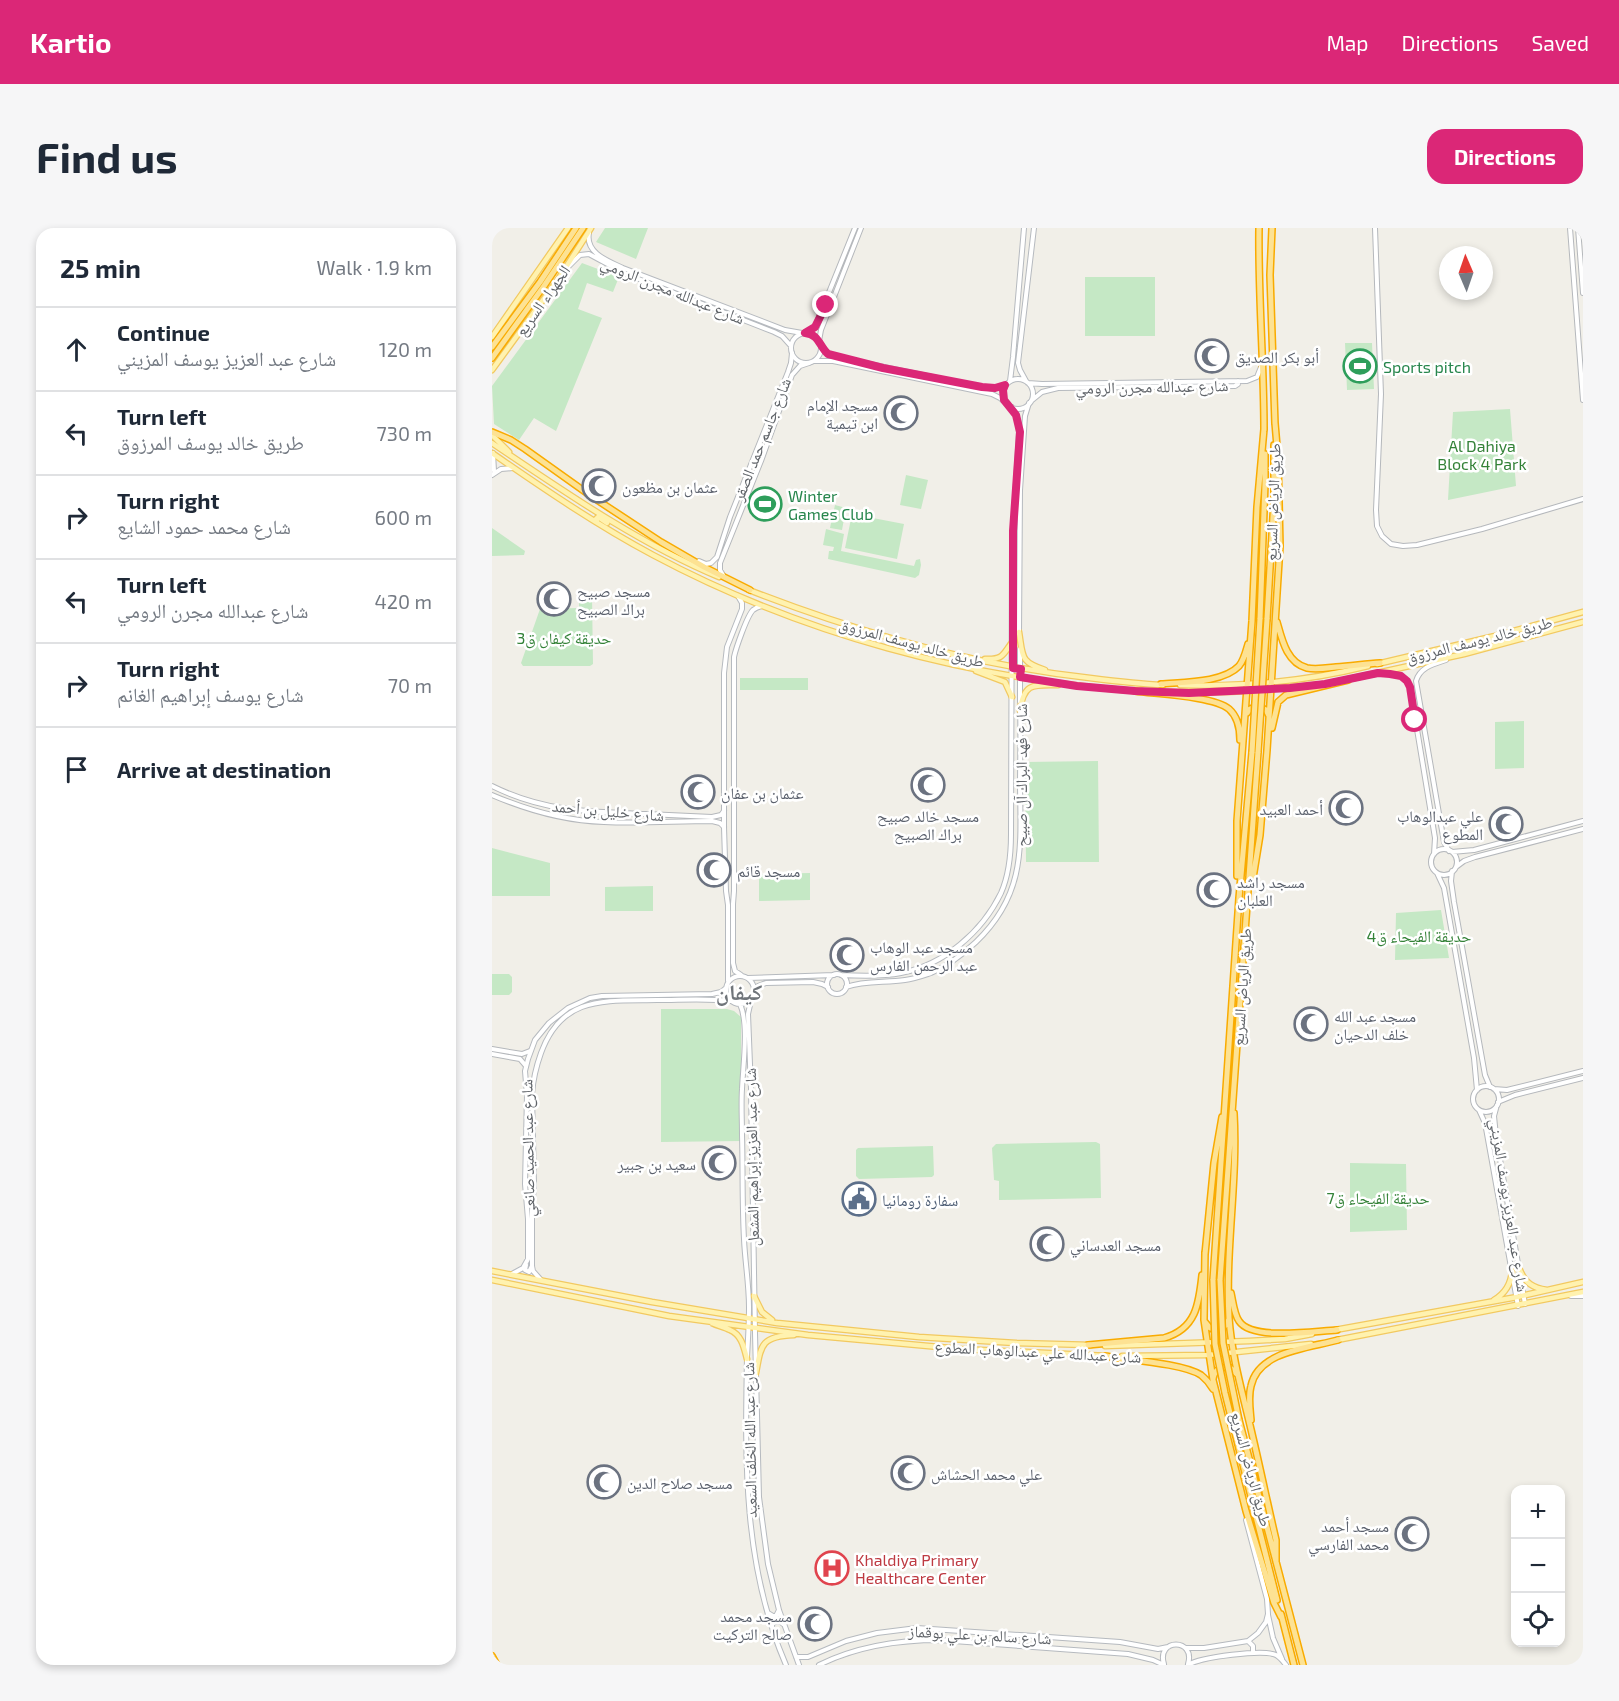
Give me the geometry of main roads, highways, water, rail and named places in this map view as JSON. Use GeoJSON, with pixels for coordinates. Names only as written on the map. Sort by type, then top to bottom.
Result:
{"type":"FeatureCollection","features":[{"type":"Feature","properties":{"kind":"highway","name":"الجهراء السريع"},"geometry":{"type":"LineString","coordinates":[[492,347],[576,228]]}},
{"type":"Feature","properties":{"kind":"highway","name":"الجهراء السريع"},"geometry":{"type":"LineString","coordinates":[[492,358],[583,228]]}},
{"type":"Feature","properties":{"kind":"highway","name":"طريق الرياض السريع"},"geometry":{"type":"LineString","coordinates":[[1216,1280],[1233,1095],[1255,752],[1265,484],[1259,228]]}},
{"type":"Feature","properties":{"kind":"highway","name":"طريق الرياض السريع"},"geometry":{"type":"LineString","coordinates":[[1272,228],[1270,275],[1275,423],[1274,501],[1267,619],[1239,898],[1214,1254],[1223,1343],[1236,1420],[1294,1665]]}},
{"type":"Feature","properties":{"kind":"highway"},"geometry":{"type":"LineString","coordinates":[[1247,903],[1260,835],[1273,681],[1280,546],[1275,423]]}},
{"type":"Feature","properties":{"kind":"highway"},"geometry":{"type":"LineString","coordinates":[[1239,898],[1236,852],[1252,621],[1257,507],[1264,429]]}},
{"type":"Feature","properties":{"kind":"highway"},"geometry":{"type":"LineString","coordinates":[[492,433],[511,440],[683,555],[750,590]]}},
{"type":"Feature","properties":{"kind":"highway"},"geometry":{"type":"LineString","coordinates":[[1276,616],[1282,640],[1289,654],[1294,660],[1308,668],[1380,663]]}},
{"type":"Feature","properties":{"kind":"highway"},"geometry":{"type":"LineString","coordinates":[[1161,684],[1216,678],[1232,671],[1244,658],[1252,621]]}},
{"type":"Feature","properties":{"kind":"highway"},"geometry":{"type":"LineString","coordinates":[[1249,661],[1254,670],[1259,672],[1269,669],[1273,661]]}},
{"type":"Feature","properties":{"kind":"highway"},"geometry":{"type":"LineString","coordinates":[[1268,750],[1276,709],[1281,698],[1291,693],[1348,680]]}},
{"type":"Feature","properties":{"kind":"highway"},"geometry":{"type":"LineString","coordinates":[[1135,691],[1203,700],[1224,706],[1230,710],[1238,722],[1241,760]]}},
{"type":"Feature","properties":{"kind":"highway"},"geometry":{"type":"LineString","coordinates":[[1245,716],[1250,709],[1258,706],[1266,710],[1270,717]]}},
{"type":"Feature","properties":{"kind":"highway"},"geometry":{"type":"LineString","coordinates":[[1088,1345],[1173,1336],[1187,1326],[1196,1311],[1200,1298],[1214,1163],[1227,1086]]}},
{"type":"Feature","properties":{"kind":"highway"},"geometry":{"type":"LineString","coordinates":[[1233,1095],[1234,1161],[1229,1256],[1229,1319],[1233,1353],[1276,1540],[1276,1562]]}},
{"type":"Feature","properties":{"kind":"highway"},"geometry":{"type":"LineString","coordinates":[[1205,1252],[1204,1320],[1213,1380],[1236,1472],[1274,1603],[1281,1617]]}},
{"type":"Feature","properties":{"kind":"highway"},"geometry":{"type":"LineString","coordinates":[[1229,1283],[1238,1320],[1252,1331],[1270,1333],[1337,1330]]}},
{"type":"Feature","properties":{"kind":"highway"},"geometry":{"type":"LineString","coordinates":[[1204,1320],[1206,1325],[1215,1330],[1224,1327],[1229,1319]]}},
{"type":"Feature","properties":{"kind":"highway"},"geometry":{"type":"LineString","coordinates":[[1252,1436],[1251,1385],[1260,1368],[1282,1355],[1338,1340]]}},
{"type":"Feature","properties":{"kind":"highway"},"geometry":{"type":"LineString","coordinates":[[1104,1356],[1194,1371],[1207,1380],[1212,1387],[1223,1417]]}},
{"type":"Feature","properties":{"kind":"highway"},"geometry":{"type":"LineString","coordinates":[[1213,1380],[1215,1372],[1221,1368],[1233,1369],[1238,1375]]}},
{"type":"Feature","properties":{"kind":"highway","name":"طريق الرياض السريع"},"geometry":{"type":"LineString","coordinates":[[1236,1420],[1304,1665]]}},
{"type":"Feature","properties":{"kind":"highway"},"geometry":{"type":"LineString","coordinates":[[492,1656],[497,1665]]}},
{"type":"Feature","properties":{"kind":"main road","name":"الجهراء السريع"},"geometry":{"type":"LineString","coordinates":[[492,338],[566,228]]}},
{"type":"Feature","properties":{"kind":"main road"},"geometry":{"type":"LineString","coordinates":[[855,228],[826,305],[815,327],[794,338],[791,346],[792,353],[800,362],[833,362],[992,394],[1012,407],[1023,408],[1030,403],[1033,390],[1018,363],[1034,228]]}},
{"type":"Feature","properties":{"kind":"main road"},"geometry":{"type":"LineString","coordinates":[[811,362],[819,354],[821,330],[861,228]]}},
{"type":"Feature","properties":{"kind":"main road"},"geometry":{"type":"LineString","coordinates":[[1010,381],[1024,228]]}},
{"type":"Feature","properties":{"kind":"main road"},"geometry":{"type":"LineString","coordinates":[[1375,228],[1381,386],[1376,510],[1377,526],[1382,536],[1397,546],[1417,545],[1582,501]]}},
{"type":"Feature","properties":{"kind":"main road"},"geometry":{"type":"LineString","coordinates":[[1570,228],[1583,400]]}},
{"type":"Feature","properties":{"kind":"main road"},"geometry":{"type":"LineString","coordinates":[[1578,228],[1583,293]]}},
{"type":"Feature","properties":{"kind":"main road","name":"الجهراء السريع"},"geometry":{"type":"LineString","coordinates":[[492,372],[559,278],[590,229]]}},
{"type":"Feature","properties":{"kind":"main road","name":"شارع عبدالله مجرن الرومي"},"geometry":{"type":"LineString","coordinates":[[590,229],[588,241],[590,247],[605,259],[635,273],[785,330],[804,333]]}},
{"type":"Feature","properties":{"kind":"main road"},"geometry":{"type":"LineString","coordinates":[[586,254],[584,248],[590,247]]}},
{"type":"Feature","properties":{"kind":"main road","name":"شارع عبدالله مجرن الرومي"},"geometry":{"type":"LineString","coordinates":[[559,278],[578,256],[586,254],[626,274],[774,332],[782,336],[791,346]]}},
{"type":"Feature","properties":{"kind":"main road"},"geometry":{"type":"LineString","coordinates":[[1572,256],[1576,258],[1580,255]]}},
{"type":"Feature","properties":{"kind":"main road"},"geometry":{"type":"LineString","coordinates":[[1573,264],[1576,260],[1581,262]]}},
{"type":"Feature","properties":{"kind":"main road"},"geometry":{"type":"LineString","coordinates":[[1021,268],[1021,271],[1025,273],[1030,269]]}},
{"type":"Feature","properties":{"kind":"main road"},"geometry":{"type":"LineString","coordinates":[[804,333],[814,335],[828,354],[883,368],[982,387],[995,388],[1018,378],[1027,382]]}},
{"type":"Feature","properties":{"kind":"main road","name":"شارع عبدالله مجرن الرومي"},"geometry":{"type":"LineString","coordinates":[[1027,382],[1042,384],[1253,380],[1262,366],[1262,345]]}},
{"type":"Feature","properties":{"kind":"main road","name":"شارع جاسم حمد الصقر"},"geometry":{"type":"LineString","coordinates":[[683,555],[706,564],[717,557],[730,517],[791,363],[792,353]]}},
{"type":"Feature","properties":{"kind":"main road","name":"شارع جاسم حمد الصقر"},"geometry":{"type":"LineString","coordinates":[[725,577],[720,570],[720,563],[792,375],[800,366],[811,362]]}},
{"type":"Feature","properties":{"kind":"main road","name":"شارع عبدالله مجرن الرومي"},"geometry":{"type":"LineString","coordinates":[[1030,403],[1042,392],[1058,388],[1235,386],[1238,381]]}},
{"type":"Feature","properties":{"kind":"main road"},"geometry":{"type":"LineString","coordinates":[[1005,385],[1003,395],[1007,404]]}},
{"type":"Feature","properties":{"kind":"main road","name":"شارع فهد البراك آل صبيح"},"geometry":{"type":"LineString","coordinates":[[846,987],[859,983],[920,977],[942,967],[960,956],[991,926],[999,916],[1013,886],[1020,859],[1021,844],[1020,490],[1026,410],[1030,403]]}},
{"type":"Feature","properties":{"kind":"main road","name":"شارع فهد البراك آل صبيح"},"geometry":{"type":"LineString","coordinates":[[841,975],[895,974],[937,960],[955,949],[983,921],[1001,893],[1011,848],[1012,548],[1020,432],[1012,407]]}},
{"type":"Feature","properties":{"kind":"main road"},"geometry":{"type":"LineString","coordinates":[[762,435],[767,432],[769,437]]}},
{"type":"Feature","properties":{"kind":"main road"},"geometry":{"type":"LineString","coordinates":[[492,433],[520,462]]}},
{"type":"Feature","properties":{"kind":"main road","name":"طريق خالد يوسف المرزوق"},"geometry":{"type":"LineString","coordinates":[[492,443],[618,525],[709,573],[804,611],[860,630],[956,656],[1013,668],[1161,684],[1196,685],[1273,681],[1308,677],[1380,663],[1485,639],[1570,616],[1583,610]]}},
{"type":"Feature","properties":{"kind":"main road"},"geometry":{"type":"LineString","coordinates":[[492,453],[493,474],[501,469],[514,468]]}},
{"type":"Feature","properties":{"kind":"main road","name":"طريق خالد يوسف المرزوق"},"geometry":{"type":"LineString","coordinates":[[492,453],[597,522],[653,554],[737,595],[870,643],[1012,676],[1077,686],[1135,691],[1189,693],[1272,689],[1348,680],[1583,624]]}},
{"type":"Feature","properties":{"kind":"main road"},"geometry":{"type":"LineString","coordinates":[[597,522],[598,517],[642,539]]}},
{"type":"Feature","properties":{"kind":"main road"},"geometry":{"type":"LineString","coordinates":[[730,517],[732,522],[738,519]]}},
{"type":"Feature","properties":{"kind":"main road"},"geometry":{"type":"LineString","coordinates":[[1012,548],[1015,544],[1019,546]]}},
{"type":"Feature","properties":{"kind":"main road"},"geometry":{"type":"LineString","coordinates":[[1012,589],[1016,593],[1019,588]]}},
{"type":"Feature","properties":{"kind":"main road"},"geometry":{"type":"LineString","coordinates":[[737,595],[742,606],[727,647],[724,673],[724,848],[728,904],[728,981],[726,988],[728,997],[731,1001],[740,1004],[747,1002],[758,986],[766,983],[818,982],[837,994],[846,987],[846,980],[841,975],[748,978]]}},
{"type":"Feature","properties":{"kind":"main road"},"geometry":{"type":"LineString","coordinates":[[753,994],[753,984],[735,970],[733,963],[734,663],[736,648],[753,611],[763,606]]}},
{"type":"Feature","properties":{"kind":"main road"},"geometry":{"type":"LineString","coordinates":[[737,621],[744,621],[746,625]]}},
{"type":"Feature","properties":{"kind":"main road"},"geometry":{"type":"LineString","coordinates":[[817,625],[859,637],[863,634],[860,630]]}},
{"type":"Feature","properties":{"kind":"main road"},"geometry":{"type":"LineString","coordinates":[[1019,632],[1026,661],[1035,667],[1056,674]]}},
{"type":"Feature","properties":{"kind":"main road"},"geometry":{"type":"LineString","coordinates":[[956,656],[997,658],[1004,655],[1013,641]]}},
{"type":"Feature","properties":{"kind":"main road"},"geometry":{"type":"LineString","coordinates":[[1455,867],[1456,857],[1444,842],[1416,681],[1420,672],[1426,668],[1464,654]]}},
{"type":"Feature","properties":{"kind":"main road"},"geometry":{"type":"LineString","coordinates":[[725,663],[729,665],[734,663]]}},
{"type":"Feature","properties":{"kind":"main road"},"geometry":{"type":"LineString","coordinates":[[960,665],[1001,680],[1006,684],[1012,697]]}},
{"type":"Feature","properties":{"kind":"main road"},"geometry":{"type":"LineString","coordinates":[[724,673],[729,670],[734,673]]}},
{"type":"Feature","properties":{"kind":"main road"},"geometry":{"type":"LineString","coordinates":[[1378,673],[1401,676],[1410,687],[1435,838],[1432,865],[1444,888],[1474,1058],[1477,1090]]}},
{"type":"Feature","properties":{"kind":"main road"},"geometry":{"type":"LineString","coordinates":[[1020,710],[1024,694],[1031,686],[1077,686]]}},
{"type":"Feature","properties":{"kind":"main road"},"geometry":{"type":"LineString","coordinates":[[1414,714],[1416,711],[1421,713]]}},
{"type":"Feature","properties":{"kind":"main road"},"geometry":{"type":"LineString","coordinates":[[1418,740],[1422,741],[1425,738]]}},
{"type":"Feature","properties":{"kind":"main road"},"geometry":{"type":"LineString","coordinates":[[1420,750],[1422,746],[1427,747]]}},
{"type":"Feature","properties":{"kind":"main road"},"geometry":{"type":"LineString","coordinates":[[1011,764],[1014,767],[1020,764]]}},
{"type":"Feature","properties":{"kind":"main road"},"geometry":{"type":"LineString","coordinates":[[1011,775],[1015,772],[1020,776]]}},
{"type":"Feature","properties":{"kind":"main road"},"geometry":{"type":"LineString","coordinates":[[724,779],[730,782],[734,778]]}},
{"type":"Feature","properties":{"kind":"main road","name":"شارع خليل بن أحمد"},"geometry":{"type":"LineString","coordinates":[[492,786],[526,800],[561,809],[596,813],[712,817],[721,815],[724,811]]}},
{"type":"Feature","properties":{"kind":"main road"},"geometry":{"type":"LineString","coordinates":[[724,792],[729,787],[734,792]]}},
{"type":"Feature","properties":{"kind":"main road","name":"شارع خليل بن أحمد"},"geometry":{"type":"LineString","coordinates":[[492,795],[559,816],[594,822],[717,821],[724,827]]}},
{"type":"Feature","properties":{"kind":"main road"},"geometry":{"type":"LineString","coordinates":[[559,816],[557,812],[561,809]]}},
{"type":"Feature","properties":{"kind":"main road"},"geometry":{"type":"LineString","coordinates":[[594,822],[597,819],[596,813]]}},
{"type":"Feature","properties":{"kind":"main road"},"geometry":{"type":"LineString","coordinates":[[605,822],[603,818],[606,813]]}},
{"type":"Feature","properties":{"kind":"main road"},"geometry":{"type":"LineString","coordinates":[[652,814],[654,819],[652,822]]}},
{"type":"Feature","properties":{"kind":"main road"},"geometry":{"type":"LineString","coordinates":[[1434,854],[1441,850],[1466,852],[1583,821]]}},
{"type":"Feature","properties":{"kind":"main road"},"geometry":{"type":"LineString","coordinates":[[1437,873],[1444,874],[1452,871],[1468,859],[1583,828]]}},
{"type":"Feature","properties":{"kind":"main road"},"geometry":{"type":"LineString","coordinates":[[724,848],[730,851],[734,847]]}},
{"type":"Feature","properties":{"kind":"main road"},"geometry":{"type":"LineString","coordinates":[[1466,852],[1464,856],[1468,859]]}},
{"type":"Feature","properties":{"kind":"main road"},"geometry":{"type":"LineString","coordinates":[[725,859],[729,856],[735,859]]}},
{"type":"Feature","properties":{"kind":"main road"},"geometry":{"type":"LineString","coordinates":[[1452,871],[1452,887],[1485,1075],[1499,1097],[1498,1104]]}},
{"type":"Feature","properties":{"kind":"main road"},"geometry":{"type":"LineString","coordinates":[[1004,882],[1006,887],[1013,886]]}},
{"type":"Feature","properties":{"kind":"main road"},"geometry":{"type":"LineString","coordinates":[[1444,888],[1448,885],[1452,887]]}},
{"type":"Feature","properties":{"kind":"main road"},"geometry":{"type":"LineString","coordinates":[[1001,893],[1004,890],[1007,891],[1009,896]]}},
{"type":"Feature","properties":{"kind":"main road"},"geometry":{"type":"LineString","coordinates":[[726,891],[730,894],[734,891]]}},
{"type":"Feature","properties":{"kind":"main road"},"geometry":{"type":"LineString","coordinates":[[983,921],[985,927],[991,926]]}},
{"type":"Feature","properties":{"kind":"main road"},"geometry":{"type":"LineString","coordinates":[[1451,931],[1456,932],[1459,929]]}},
{"type":"Feature","properties":{"kind":"main road"},"geometry":{"type":"LineString","coordinates":[[1453,941],[1456,937],[1461,938]]}},
{"type":"Feature","properties":{"kind":"main road"},"geometry":{"type":"LineString","coordinates":[[937,960],[942,962],[942,967]]}},
{"type":"Feature","properties":{"kind":"main road"},"geometry":{"type":"LineString","coordinates":[[728,981],[741,975]]}},
{"type":"Feature","properties":{"kind":"main road"},"geometry":{"type":"LineString","coordinates":[[828,987],[828,980],[834,975]]}},
{"type":"Feature","properties":{"kind":"main road","name":"شارع عبد الحميد صانعي"},"geometry":{"type":"LineString","coordinates":[[526,1265],[528,1219],[525,1200],[526,1066],[535,1040],[544,1027],[579,1002],[590,999],[614,995],[712,994],[726,988]]}},
{"type":"Feature","properties":{"kind":"main road","name":"شارع عبد العزيز إبراهيم المشعل"},"geometry":{"type":"LineString","coordinates":[[752,1318],[754,1296],[748,1014],[753,994]]}},
{"type":"Feature","properties":{"kind":"main road","name":"شارع عبد الحميد صانعي"},"geometry":{"type":"LineString","coordinates":[[532,1266],[534,1168],[532,1094],[534,1076],[550,1032],[564,1017],[592,1004],[712,999],[731,1001]]}},
{"type":"Feature","properties":{"kind":"main road","name":"شارع عبد العزيز إبراهيم المشعل"},"geometry":{"type":"LineString","coordinates":[[740,1004],[744,1015],[742,1089],[744,1242],[752,1318]]}},
{"type":"Feature","properties":{"kind":"main road"},"geometry":{"type":"LineString","coordinates":[[535,1040],[542,1039],[544,1044]]}},
{"type":"Feature","properties":{"kind":"main road"},"geometry":{"type":"LineString","coordinates":[[492,1049],[513,1055],[526,1066]]}},
{"type":"Feature","properties":{"kind":"main road"},"geometry":{"type":"LineString","coordinates":[[492,1054],[513,1055],[530,1052]]}},
{"type":"Feature","properties":{"kind":"main road"},"geometry":{"type":"LineString","coordinates":[[1583,1071],[1507,1090],[1483,1087],[1477,1090],[1473,1102],[1479,1110],[1489,1112],[1508,1097],[1583,1078]]}},
{"type":"Feature","properties":{"kind":"main road"},"geometry":{"type":"LineString","coordinates":[[1571,1074],[1569,1078],[1572,1081]]}},
{"type":"Feature","properties":{"kind":"main road"},"geometry":{"type":"LineString","coordinates":[[526,1076],[530,1079],[534,1076]]}},
{"type":"Feature","properties":{"kind":"main road"},"geometry":{"type":"LineString","coordinates":[[1560,1077],[1564,1079],[1563,1083]]}},
{"type":"Feature","properties":{"kind":"main road"},"geometry":{"type":"LineString","coordinates":[[742,1089],[746,1086],[751,1089]]}},
{"type":"Feature","properties":{"kind":"main road"},"geometry":{"type":"LineString","coordinates":[[1507,1090],[1508,1097]]}},
{"type":"Feature","properties":{"kind":"main road","name":"شارع عبد العزيز يوسف المزيني"},"geometry":{"type":"LineString","coordinates":[[1498,1104],[1494,1122],[1525,1305]]}},
{"type":"Feature","properties":{"kind":"main road","name":"شارع عبد العزيز يوسف المزيني"},"geometry":{"type":"LineString","coordinates":[[1479,1110],[1485,1124],[1493,1164],[1518,1306]]}},
{"type":"Feature","properties":{"kind":"main road"},"geometry":{"type":"LineString","coordinates":[[742,1160],[747,1163],[752,1160]]}},
{"type":"Feature","properties":{"kind":"main road"},"geometry":{"type":"LineString","coordinates":[[1493,1164],[1496,1160],[1501,1161]]}},
{"type":"Feature","properties":{"kind":"main road"},"geometry":{"type":"LineString","coordinates":[[525,1169],[530,1165],[534,1168]]}},
{"type":"Feature","properties":{"kind":"main road"},"geometry":{"type":"LineString","coordinates":[[742,1171],[747,1167],[752,1171]]}},
{"type":"Feature","properties":{"kind":"main road"},"geometry":{"type":"LineString","coordinates":[[525,1200],[530,1203],[534,1200]]}},
{"type":"Feature","properties":{"kind":"main road"},"geometry":{"type":"LineString","coordinates":[[1502,1219],[1507,1222],[1511,1218]]}},
{"type":"Feature","properties":{"kind":"main road"},"geometry":{"type":"LineString","coordinates":[[744,1242],[749,1244],[753,1241]]}},
{"type":"Feature","properties":{"kind":"main road"},"geometry":{"type":"LineString","coordinates":[[526,1265],[525,1270],[529,1272],[532,1266]]}},
{"type":"Feature","properties":{"kind":"main road"},"geometry":{"type":"LineString","coordinates":[[509,1275],[526,1265]]}},
{"type":"Feature","properties":{"kind":"main road"},"geometry":{"type":"LineString","coordinates":[[532,1266],[537,1276],[544,1282]]}},
{"type":"Feature","properties":{"kind":"main road"},"geometry":{"type":"LineString","coordinates":[[1520,1270],[1522,1276],[1532,1286],[1553,1290]]}},
{"type":"Feature","properties":{"kind":"main road","name":"شارع عبدالله علي عبدالوهاب المطوع"},"geometry":{"type":"LineString","coordinates":[[492,1271],[777,1323],[1016,1343],[1122,1346],[1285,1339],[1517,1298],[1583,1282]]}},
{"type":"Feature","properties":{"kind":"main road"},"geometry":{"type":"LineString","coordinates":[[1487,1303],[1505,1292],[1512,1271]]}},
{"type":"Feature","properties":{"kind":"main road","name":"شارع عبدالله علي عبدالوهاب المطوع"},"geometry":{"type":"LineString","coordinates":[[492,1280],[669,1316],[808,1335],[961,1349],[1104,1356],[1208,1355],[1338,1340],[1583,1294]]}},
{"type":"Feature","properties":{"kind":"main road"},"geometry":{"type":"LineString","coordinates":[[754,1296],[762,1312],[777,1323]]}},
{"type":"Feature","properties":{"kind":"main road","name":"شارع عبد الله الخلف السعيد"},"geometry":{"type":"LineString","coordinates":[[752,1318],[747,1359],[747,1477],[752,1540],[759,1579],[772,1627],[786,1665]]}},
{"type":"Feature","properties":{"kind":"main road"},"geometry":{"type":"LineString","coordinates":[[706,1320],[737,1334],[743,1344],[747,1359]]}},
{"type":"Feature","properties":{"kind":"main road","name":"شارع عبد الله الخلف السعيد"},"geometry":{"type":"LineString","coordinates":[[751,1326],[756,1373],[759,1497],[763,1539],[779,1610],[799,1665]]}},
{"type":"Feature","properties":{"kind":"main road"},"geometry":{"type":"LineString","coordinates":[[756,1373],[760,1349],[772,1337],[808,1335]]}},
{"type":"Feature","properties":{"kind":"main road"},"geometry":{"type":"LineString","coordinates":[[747,1430],[752,1426],[758,1430]]}},
{"type":"Feature","properties":{"kind":"main road"},"geometry":{"type":"LineString","coordinates":[[1236,1472],[1239,1492],[1267,1599],[1273,1638],[1285,1663]]}},
{"type":"Feature","properties":{"kind":"main road"},"geometry":{"type":"LineString","coordinates":[[768,1612],[776,1616],[779,1610]]}},
{"type":"Feature","properties":{"kind":"main road"},"geometry":{"type":"LineString","coordinates":[[1188,1665],[1190,1656],[1186,1648],[1204,1648],[1248,1641],[1258,1633],[1266,1622],[1268,1614]]}},
{"type":"Feature","properties":{"kind":"main road"},"geometry":{"type":"LineString","coordinates":[[772,1627],[776,1621],[784,1625]]}},
{"type":"Feature","properties":{"kind":"main road","name":"شارع سالم بن علي بوقماز"},"geometry":{"type":"LineString","coordinates":[[796,1657],[808,1657],[846,1641],[877,1633],[907,1629],[939,1629],[1106,1641],[1158,1649],[1178,1644],[1186,1648]]}},
{"type":"Feature","properties":{"kind":"main road"},"geometry":{"type":"LineString","coordinates":[[939,1629],[944,1634],[940,1640]]}},
{"type":"Feature","properties":{"kind":"main road"},"geometry":{"type":"LineString","coordinates":[[952,1641],[951,1634],[955,1630]]}},
{"type":"Feature","properties":{"kind":"main road","name":"شارع سالم بن علي بوقماز"},"geometry":{"type":"LineString","coordinates":[[820,1664],[849,1652],[877,1645],[915,1640],[940,1640],[1104,1652],[1143,1657],[1164,1665]]}},
{"type":"Feature","properties":{"kind":"main road"},"geometry":{"type":"LineString","coordinates":[[1104,1652],[1107,1651],[1109,1645],[1106,1641]]}},
{"type":"Feature","properties":{"kind":"main road"},"geometry":{"type":"LineString","coordinates":[[1248,1641],[1253,1646],[1253,1653]]}},
{"type":"Feature","properties":{"kind":"main road"},"geometry":{"type":"LineString","coordinates":[[1164,1665],[1163,1656],[1168,1647]]}},
{"type":"Feature","properties":{"kind":"main road"},"geometry":{"type":"LineString","coordinates":[[1188,1665],[1204,1658],[1253,1653],[1276,1655],[1285,1663]]}},
{"type":"Feature","properties":{"kind":"main road"},"geometry":{"type":"LineString","coordinates":[[816,1654],[815,1660],[820,1664]]}},
{"type":"Feature","properties":{"kind":"place","name":"أبو بكر الصديق"},"geometry":{"type":"Point","coordinates":[1212,356]}},
{"type":"Feature","properties":{"kind":"place","name":"Sports pitch"},"geometry":{"type":"Point","coordinates":[1360,366]}},
{"type":"Feature","properties":{"kind":"place","name":"مسجد الإمام ابن تيمية"},"geometry":{"type":"Point","coordinates":[901,413]}},
{"type":"Feature","properties":{"kind":"place","name":"عثمان بن مظعون"},"geometry":{"type":"Point","coordinates":[599,486]}},
{"type":"Feature","properties":{"kind":"place","name":"Winter Games Club"},"geometry":{"type":"Point","coordinates":[765,504]}},
{"type":"Feature","properties":{"kind":"place","name":"مسجد صبيح براك الصبيح"},"geometry":{"type":"Point","coordinates":[554,599]}},
{"type":"Feature","properties":{"kind":"place","name":"مسجد خالد صبيح براك الصبيح"},"geometry":{"type":"Point","coordinates":[928,785]}},
{"type":"Feature","properties":{"kind":"place","name":"عثمان بن عفان"},"geometry":{"type":"Point","coordinates":[698,792]}},
{"type":"Feature","properties":{"kind":"place","name":"أحمد العبيد"},"geometry":{"type":"Point","coordinates":[1346,808]}},
{"type":"Feature","properties":{"kind":"place","name":"علي عبدالوهاب المطوع"},"geometry":{"type":"Point","coordinates":[1506,824]}},
{"type":"Feature","properties":{"kind":"place","name":"مسجد قائم"},"geometry":{"type":"Point","coordinates":[714,870]}},
{"type":"Feature","properties":{"kind":"place","name":"مسجد راشد العلبان"},"geometry":{"type":"Point","coordinates":[1214,890]}},
{"type":"Feature","properties":{"kind":"place","name":"مسجد عبد الوهاب عبد الرحمن الفارس"},"geometry":{"type":"Point","coordinates":[847,955]}},
{"type":"Feature","properties":{"kind":"place","name":"مسجد عبد الله خلف الدحيان"},"geometry":{"type":"Point","coordinates":[1311,1024]}},
{"type":"Feature","properties":{"kind":"place","name":"سعيد بن جبير"},"geometry":{"type":"Point","coordinates":[719,1163]}},
{"type":"Feature","properties":{"kind":"place","name":"سفارة رومانيا"},"geometry":{"type":"Point","coordinates":[859,1199]}},
{"type":"Feature","properties":{"kind":"place","name":"مسجد العدساني"},"geometry":{"type":"Point","coordinates":[1047,1244]}},
{"type":"Feature","properties":{"kind":"place","name":"علي محمد الحشاش"},"geometry":{"type":"Point","coordinates":[908,1473]}},
{"type":"Feature","properties":{"kind":"place","name":"مسجد صلاح الدين"},"geometry":{"type":"Point","coordinates":[604,1482]}},
{"type":"Feature","properties":{"kind":"place","name":"مسجد أحمد محمد الفارسي"},"geometry":{"type":"Point","coordinates":[1412,1534]}},
{"type":"Feature","properties":{"kind":"place","name":"Khaldiya Primary Healthcare Center"},"geometry":{"type":"Point","coordinates":[832,1568]}},
{"type":"Feature","properties":{"kind":"place","name":"مسجد محمد صالح التركيت"},"geometry":{"type":"Point","coordinates":[815,1624]}},
{"type":"Feature","properties":{"kind":"district","name":"كيفان"},"geometry":{"type":"Point","coordinates":[739,991]}},
{"type":"Feature","properties":{"kind":"park label","name":"Al Dahiya Block 4 Park"},"geometry":{"type":"Point","coordinates":[1482,454]}},
{"type":"Feature","properties":{"kind":"park label","name":"حديقة كيفان ق3"},"geometry":{"type":"Point","coordinates":[564,637]}},
{"type":"Feature","properties":{"kind":"park label","name":"حديقة الفيحاء ق4"},"geometry":{"type":"Point","coordinates":[1419,935]}},
{"type":"Feature","properties":{"kind":"park label","name":"حديقة الفيحاء ق7"},"geometry":{"type":"Point","coordinates":[1378,1197]}}]}
